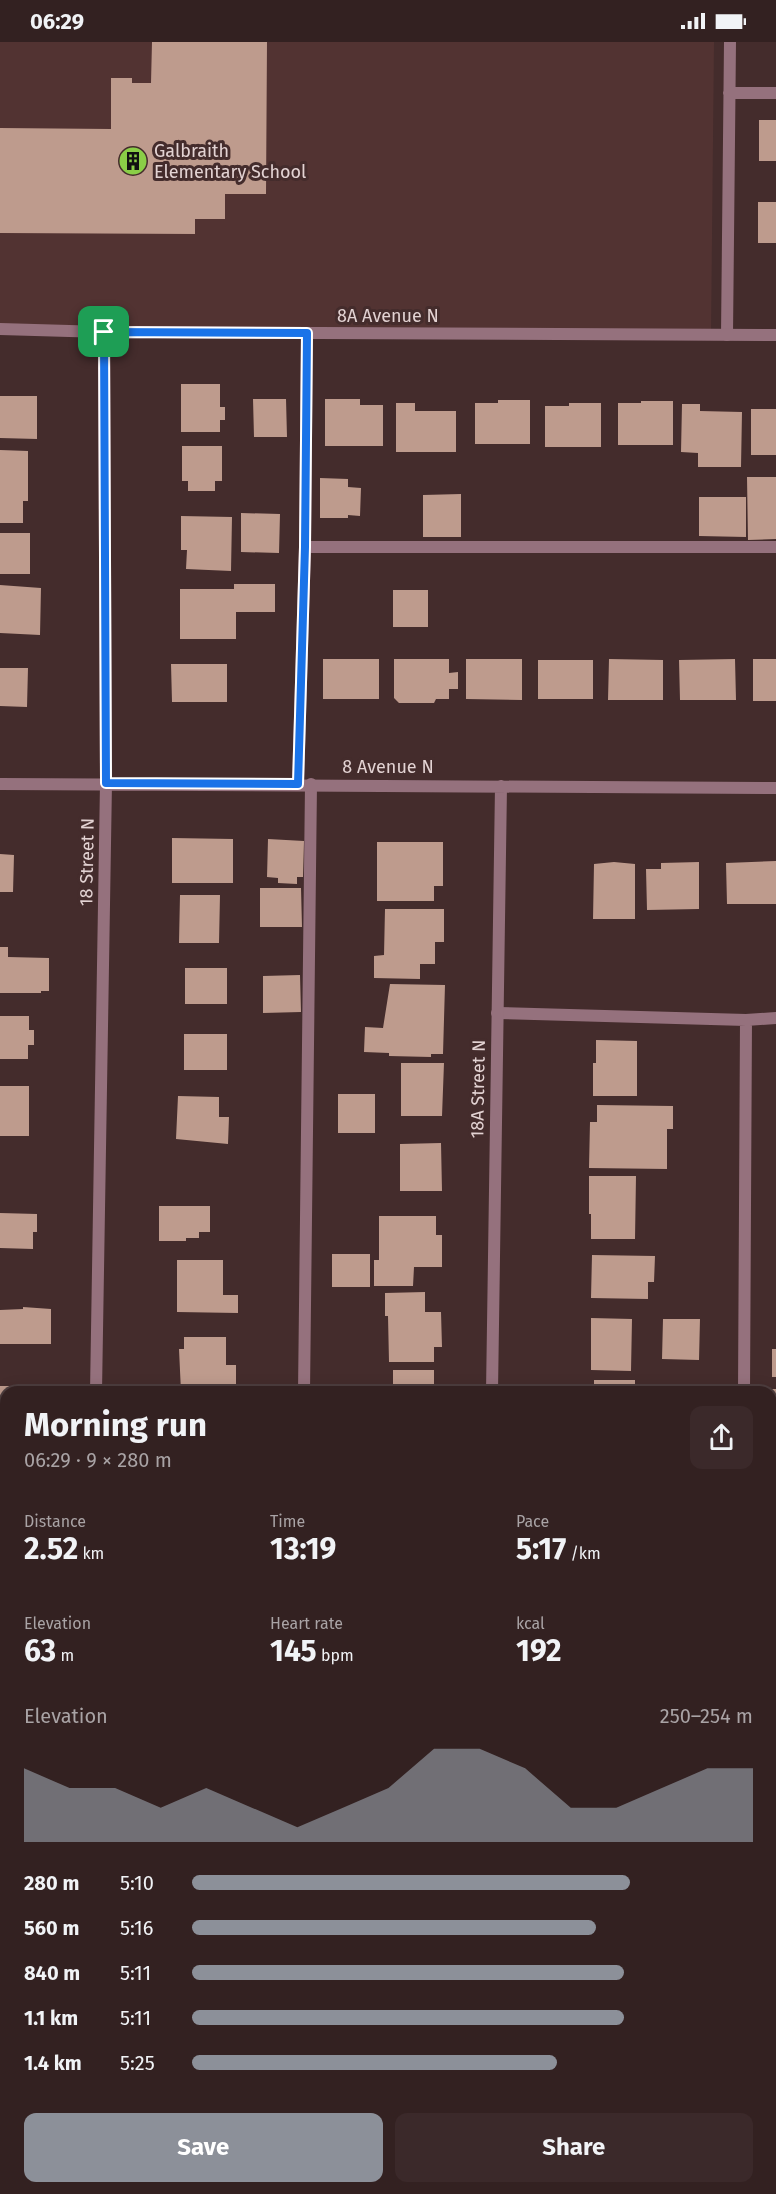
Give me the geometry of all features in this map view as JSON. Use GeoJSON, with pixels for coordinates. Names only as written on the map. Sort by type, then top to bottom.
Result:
{"type":"FeatureCollection","features":[{"type":"Feature","properties":{"kind":"street"},"geometry":{"type":"LineString","coordinates":[[727,335],[729,42]]}},
{"type":"Feature","properties":{"kind":"street"},"geometry":{"type":"LineString","coordinates":[[729,93],[776,93]]}},
{"type":"Feature","properties":{"kind":"street","name":"8A Avenue N"},"geometry":{"type":"LineString","coordinates":[[0,329],[104,332],[776,335]]}},
{"type":"Feature","properties":{"kind":"street","name":"18 Street N"},"geometry":{"type":"LineString","coordinates":[[96,1386],[106,783],[104,332]]}},
{"type":"Feature","properties":{"kind":"street"},"geometry":{"type":"LineString","coordinates":[[298,784],[305,547],[307,333]]}},
{"type":"Feature","properties":{"kind":"street"},"geometry":{"type":"LineString","coordinates":[[305,547],[776,547]]}},
{"type":"Feature","properties":{"kind":"street","name":"8 Avenue N"},"geometry":{"type":"LineString","coordinates":[[0,784],[776,788]]}},
{"type":"Feature","properties":{"kind":"street"},"geometry":{"type":"LineString","coordinates":[[304,1386],[311,784]]}},
{"type":"Feature","properties":{"kind":"street","name":"18A Street N"},"geometry":{"type":"LineString","coordinates":[[492,1386],[501,786]]}},
{"type":"Feature","properties":{"kind":"street"},"geometry":{"type":"LineString","coordinates":[[497,1013],[746,1020],[776,1018]]}},
{"type":"Feature","properties":{"kind":"street"},"geometry":{"type":"LineString","coordinates":[[744,1386],[746,1020]]}},
{"type":"Feature","properties":{"kind":"shaded area"},"geometry":{"type":"Polygon","coordinates":[[[0,42],[714,42],[711,335],[0,327],[0,42]]]}},
{"type":"Feature","properties":{"kind":"building","name":"Galbraith Elementary School"},"geometry":{"type":"Polygon","coordinates":[[[152,42],[267,42],[266,194],[225,194],[225,219],[195,219],[195,234],[0,233],[0,128],[111,129],[111,78],[132,78],[132,83],[151,83],[152,42]]]}},
{"type":"Feature","properties":{"kind":"building"},"geometry":{"type":"Polygon","coordinates":[[[759,120],[776,120],[776,161],[759,161],[759,120]]]}},
{"type":"Feature","properties":{"kind":"building"},"geometry":{"type":"Polygon","coordinates":[[[758,202],[776,202],[776,243],[758,243],[758,202]]]}},
{"type":"Feature","properties":{"kind":"building"},"geometry":{"type":"Polygon","coordinates":[[[181,384],[220,384],[220,407],[225,407],[225,420],[220,420],[220,432],[181,432],[181,384]]]}},
{"type":"Feature","properties":{"kind":"building"},"geometry":{"type":"Polygon","coordinates":[[[0,396],[37,396],[37,439],[0,438],[0,396]]]}},
{"type":"Feature","properties":{"kind":"building"},"geometry":{"type":"Polygon","coordinates":[[[253,399],[286,399],[287,437],[254,437],[253,399]]]}},
{"type":"Feature","properties":{"kind":"building"},"geometry":{"type":"Polygon","coordinates":[[[325,399],[360,399],[360,405],[383,405],[383,446],[325,446],[325,399]]]}},
{"type":"Feature","properties":{"kind":"building"},"geometry":{"type":"Polygon","coordinates":[[[498,400],[530,400],[530,444],[475,444],[475,403],[498,403],[498,400]]]}},
{"type":"Feature","properties":{"kind":"building"},"geometry":{"type":"Polygon","coordinates":[[[641,401],[673,401],[673,445],[618,445],[618,403],[641,403],[641,401]]]}},
{"type":"Feature","properties":{"kind":"building"},"geometry":{"type":"Polygon","coordinates":[[[396,403],[415,403],[415,411],[456,411],[456,452],[396,452],[396,403]]]}},
{"type":"Feature","properties":{"kind":"building"},"geometry":{"type":"Polygon","coordinates":[[[569,403],[601,403],[601,447],[545,447],[545,406],[569,406],[569,403]]]}},
{"type":"Feature","properties":{"kind":"building"},"geometry":{"type":"Polygon","coordinates":[[[682,404],[700,404],[700,411],[742,412],[741,467],[698,467],[698,453],[681,452],[682,404]]]}},
{"type":"Feature","properties":{"kind":"building"},"geometry":{"type":"Polygon","coordinates":[[[751,409],[776,409],[776,455],[751,455],[751,409]]]}},
{"type":"Feature","properties":{"kind":"building"},"geometry":{"type":"Polygon","coordinates":[[[182,446],[222,446],[222,481],[215,481],[215,491],[188,491],[188,481],[182,481],[182,446]]]}},
{"type":"Feature","properties":{"kind":"building"},"geometry":{"type":"Polygon","coordinates":[[[0,450],[28,451],[28,501],[23,501],[23,523],[0,523],[0,450]]]}},
{"type":"Feature","properties":{"kind":"building"},"geometry":{"type":"Polygon","coordinates":[[[747,477],[776,477],[776,539],[748,540],[747,477]]]}},
{"type":"Feature","properties":{"kind":"building"},"geometry":{"type":"Polygon","coordinates":[[[320,478],[348,479],[348,487],[361,488],[360,516],[320,518],[320,478]]]}},
{"type":"Feature","properties":{"kind":"building"},"geometry":{"type":"Polygon","coordinates":[[[461,494],[461,537],[423,537],[423,495],[461,494]]]}},
{"type":"Feature","properties":{"kind":"building"},"geometry":{"type":"Polygon","coordinates":[[[699,497],[746,497],[746,537],[699,536],[699,497]]]}},
{"type":"Feature","properties":{"kind":"building"},"geometry":{"type":"Polygon","coordinates":[[[241,513],[280,514],[279,553],[241,552],[241,513]]]}},
{"type":"Feature","properties":{"kind":"building"},"geometry":{"type":"Polygon","coordinates":[[[181,516],[232,517],[231,571],[186,569],[187,550],[181,550],[181,516]]]}},
{"type":"Feature","properties":{"kind":"building"},"geometry":{"type":"Polygon","coordinates":[[[0,533],[30,533],[30,574],[0,574],[0,533]]]}},
{"type":"Feature","properties":{"kind":"building"},"geometry":{"type":"Polygon","coordinates":[[[234,584],[275,584],[275,612],[236,612],[236,639],[180,639],[180,589],[234,589],[234,584]]]}},
{"type":"Feature","properties":{"kind":"building"},"geometry":{"type":"Polygon","coordinates":[[[0,585],[41,588],[40,635],[0,633],[0,585]]]}},
{"type":"Feature","properties":{"kind":"building"},"geometry":{"type":"Polygon","coordinates":[[[393,590],[428,590],[428,627],[393,627],[393,590]]]}},
{"type":"Feature","properties":{"kind":"building"},"geometry":{"type":"Polygon","coordinates":[[[323,659],[379,659],[379,699],[323,699],[323,659]]]}},
{"type":"Feature","properties":{"kind":"building"},"geometry":{"type":"Polygon","coordinates":[[[394,659],[449,659],[449,673],[458,672],[458,689],[449,689],[449,699],[436,699],[434,703],[399,703],[394,698],[394,659]]]}},
{"type":"Feature","properties":{"kind":"building"},"geometry":{"type":"Polygon","coordinates":[[[466,659],[522,659],[522,700],[466,699],[466,659]]]}},
{"type":"Feature","properties":{"kind":"building"},"geometry":{"type":"Polygon","coordinates":[[[609,659],[663,660],[663,700],[608,700],[609,659]]]}},
{"type":"Feature","properties":{"kind":"building"},"geometry":{"type":"Polygon","coordinates":[[[735,659],[736,700],[680,700],[679,660],[735,659]]]}},
{"type":"Feature","properties":{"kind":"building"},"geometry":{"type":"Polygon","coordinates":[[[753,659],[776,659],[776,701],[753,701],[753,659]]]}},
{"type":"Feature","properties":{"kind":"building"},"geometry":{"type":"Polygon","coordinates":[[[538,660],[593,660],[593,699],[538,699],[538,660]]]}},
{"type":"Feature","properties":{"kind":"building"},"geometry":{"type":"Polygon","coordinates":[[[171,664],[227,664],[227,702],[172,702],[171,664]]]}},
{"type":"Feature","properties":{"kind":"building"},"geometry":{"type":"Polygon","coordinates":[[[0,668],[28,668],[27,707],[0,706],[0,668]]]}},
{"type":"Feature","properties":{"kind":"building"},"geometry":{"type":"Polygon","coordinates":[[[172,838],[233,839],[233,883],[172,883],[172,838]]]}},
{"type":"Feature","properties":{"kind":"building"},"geometry":{"type":"Polygon","coordinates":[[[268,839],[304,841],[303,877],[297,877],[297,884],[278,883],[278,878],[267,877],[268,839]]]}},
{"type":"Feature","properties":{"kind":"building"},"geometry":{"type":"Polygon","coordinates":[[[377,842],[443,842],[443,886],[434,886],[434,901],[377,901],[377,842]]]}},
{"type":"Feature","properties":{"kind":"building"},"geometry":{"type":"Polygon","coordinates":[[[0,854],[14,855],[13,892],[0,892],[0,854]]]}},
{"type":"Feature","properties":{"kind":"building"},"geometry":{"type":"Polygon","coordinates":[[[776,861],[776,904],[727,904],[726,863],[776,861]]]}},
{"type":"Feature","properties":{"kind":"building"},"geometry":{"type":"Polygon","coordinates":[[[614,862],[635,864],[635,919],[593,919],[594,864],[614,862]]]}},
{"type":"Feature","properties":{"kind":"building"},"geometry":{"type":"Polygon","coordinates":[[[699,862],[699,909],[647,910],[646,869],[661,869],[661,863],[699,862]]]}},
{"type":"Feature","properties":{"kind":"building"},"geometry":{"type":"Polygon","coordinates":[[[260,888],[301,888],[302,927],[260,927],[260,888]]]}},
{"type":"Feature","properties":{"kind":"building"},"geometry":{"type":"Polygon","coordinates":[[[180,895],[220,895],[219,943],[179,943],[180,895]]]}},
{"type":"Feature","properties":{"kind":"building"},"geometry":{"type":"Polygon","coordinates":[[[385,909],[444,909],[444,942],[435,942],[435,964],[420,964],[420,979],[374,978],[374,956],[384,955],[385,909]]]}},
{"type":"Feature","properties":{"kind":"building"},"geometry":{"type":"Polygon","coordinates":[[[0,947],[8,947],[8,957],[49,958],[49,991],[0,993],[0,947]]]}},
{"type":"Feature","properties":{"kind":"building"},"geometry":{"type":"Polygon","coordinates":[[[185,968],[227,968],[227,1004],[185,1004],[185,968]]]}},
{"type":"Feature","properties":{"kind":"building"},"geometry":{"type":"Polygon","coordinates":[[[300,975],[301,1012],[263,1013],[263,976],[300,975]]]}},
{"type":"Feature","properties":{"kind":"building"},"geometry":{"type":"Polygon","coordinates":[[[390,984],[445,985],[443,1054],[431,1054],[431,1057],[389,1056],[389,1053],[364,1052],[365,1027],[383,1028],[390,984]]]}},
{"type":"Feature","properties":{"kind":"building"},"geometry":{"type":"Polygon","coordinates":[[[0,1016],[29,1016],[29,1030],[34,1030],[34,1045],[28,1045],[28,1059],[0,1059],[0,1016]]]}},
{"type":"Feature","properties":{"kind":"building"},"geometry":{"type":"Polygon","coordinates":[[[184,1034],[227,1034],[227,1070],[184,1070],[184,1034]]]}},
{"type":"Feature","properties":{"kind":"building"},"geometry":{"type":"Polygon","coordinates":[[[596,1040],[637,1041],[637,1096],[593,1096],[596,1040]]]}},
{"type":"Feature","properties":{"kind":"building"},"geometry":{"type":"Polygon","coordinates":[[[401,1063],[444,1063],[442,1116],[401,1116],[401,1063]]]}},
{"type":"Feature","properties":{"kind":"building"},"geometry":{"type":"Polygon","coordinates":[[[0,1086],[29,1086],[29,1136],[0,1136],[0,1086]]]}},
{"type":"Feature","properties":{"kind":"building"},"geometry":{"type":"Polygon","coordinates":[[[338,1094],[375,1094],[375,1133],[338,1133],[338,1094]]]}},
{"type":"Feature","properties":{"kind":"building"},"geometry":{"type":"Polygon","coordinates":[[[178,1096],[219,1097],[219,1117],[229,1117],[228,1144],[176,1139],[178,1096]]]}},
{"type":"Feature","properties":{"kind":"building"},"geometry":{"type":"Polygon","coordinates":[[[597,1105],[673,1106],[673,1129],[667,1129],[667,1169],[589,1168],[590,1122],[597,1122],[597,1105]]]}},
{"type":"Feature","properties":{"kind":"building"},"geometry":{"type":"Polygon","coordinates":[[[441,1143],[442,1191],[400,1191],[400,1144],[441,1143]]]}},
{"type":"Feature","properties":{"kind":"building"},"geometry":{"type":"Polygon","coordinates":[[[589,1176],[636,1176],[635,1239],[591,1239],[589,1176]]]}},
{"type":"Feature","properties":{"kind":"building"},"geometry":{"type":"Polygon","coordinates":[[[159,1206],[210,1206],[210,1232],[199,1232],[199,1238],[186,1238],[186,1241],[159,1241],[159,1206]]]}},
{"type":"Feature","properties":{"kind":"building"},"geometry":{"type":"Polygon","coordinates":[[[0,1213],[37,1214],[37,1232],[33,1232],[33,1249],[0,1248],[0,1213]]]}},
{"type":"Feature","properties":{"kind":"building"},"geometry":{"type":"Polygon","coordinates":[[[379,1216],[436,1216],[436,1235],[442,1235],[442,1267],[414,1267],[413,1286],[374,1286],[374,1260],[379,1260],[379,1216]]]}},
{"type":"Feature","properties":{"kind":"building"},"geometry":{"type":"Polygon","coordinates":[[[332,1254],[370,1254],[370,1287],[332,1287],[332,1254]]]}},
{"type":"Feature","properties":{"kind":"building"},"geometry":{"type":"Polygon","coordinates":[[[592,1255],[655,1256],[654,1282],[648,1282],[648,1299],[591,1298],[592,1255]]]}},
{"type":"Feature","properties":{"kind":"building"},"geometry":{"type":"Polygon","coordinates":[[[177,1260],[223,1260],[223,1295],[238,1295],[238,1313],[177,1312],[177,1260]]]}},
{"type":"Feature","properties":{"kind":"building"},"geometry":{"type":"Polygon","coordinates":[[[425,1292],[425,1312],[441,1312],[442,1347],[434,1347],[434,1362],[389,1362],[385,1293],[425,1292]]]}},
{"type":"Feature","properties":{"kind":"building"},"geometry":{"type":"Polygon","coordinates":[[[23,1307],[51,1309],[51,1344],[0,1344],[0,1310],[23,1309],[23,1307]]]}},
{"type":"Feature","properties":{"kind":"building"},"geometry":{"type":"Polygon","coordinates":[[[591,1318],[632,1319],[631,1371],[591,1370],[591,1318]]]}},
{"type":"Feature","properties":{"kind":"building"},"geometry":{"type":"Polygon","coordinates":[[[663,1319],[700,1319],[699,1360],[662,1359],[663,1319]]]}},
{"type":"Feature","properties":{"kind":"building"},"geometry":{"type":"Polygon","coordinates":[[[184,1337],[226,1337],[226,1365],[236,1365],[236,1386],[181,1386],[179,1349],[184,1349],[184,1337]]]}},
{"type":"Feature","properties":{"kind":"building"},"geometry":{"type":"Polygon","coordinates":[[[772,1349],[776,1349],[776,1377],[772,1377],[772,1349]]]}},
{"type":"Feature","properties":{"kind":"building"},"geometry":{"type":"Polygon","coordinates":[[[393,1370],[434,1370],[434,1386],[393,1386],[393,1370]]]}},
{"type":"Feature","properties":{"kind":"building"},"geometry":{"type":"Polygon","coordinates":[[[594,1380],[635,1380],[635,1386],[594,1386],[594,1380]]]}},
{"type":"Feature","properties":{"kind":"place","name":"Galbraith Elementary School"},"geometry":{"type":"Point","coordinates":[133,161]}},
{"type":"Feature","properties":{"kind":"route"},"geometry":{"type":"LineString","coordinates":[[104,332],[307,333],[305,547],[298,784],[106,783],[104,332]]}}]}
